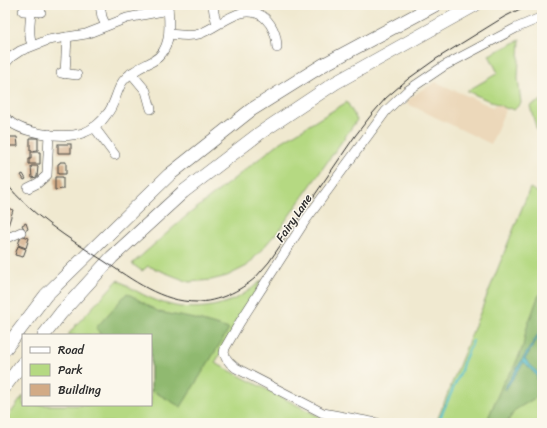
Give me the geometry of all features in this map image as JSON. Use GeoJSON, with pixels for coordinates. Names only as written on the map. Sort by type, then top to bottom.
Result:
{"type":"FeatureCollection","features":[{"type":"Feature","properties":{"kind":"highway"},"geometry":{"type":"LineString","coordinates":[[5,349],[46,295],[169,175],[251,110],[323,65],[435,5]]}},
{"type":"Feature","properties":{"kind":"highway"},"geometry":{"type":"LineString","coordinates":[[45,334],[61,312],[112,257],[183,192],[260,133],[335,83],[476,5]]}},
{"type":"Feature","properties":{"kind":"highway"},"geometry":{"type":"LineString","coordinates":[[5,386],[22,364]]}},
{"type":"Feature","properties":{"kind":"street"},"geometry":{"type":"LineString","coordinates":[[100,5],[102,17],[106,26]]}},
{"type":"Feature","properties":{"kind":"street"},"geometry":{"type":"LineString","coordinates":[[213,5],[217,24]]}},
{"type":"Feature","properties":{"kind":"street"},"geometry":{"type":"LineString","coordinates":[[5,64],[11,57],[32,46],[48,40],[86,34],[134,16],[168,8],[169,34],[166,47],[161,55],[155,60],[131,73],[123,82],[108,114],[94,127],[84,133],[72,135],[34,133],[14,125],[5,117]]}},
{"type":"Feature","properties":{"kind":"street"},"geometry":{"type":"LineString","coordinates":[[169,34],[189,36],[195,35],[206,31],[244,9],[257,8],[272,26],[280,45]]}},
{"type":"Feature","properties":{"kind":"street"},"geometry":{"type":"LineString","coordinates":[[32,46],[27,12],[41,12]]}},
{"type":"Feature","properties":{"kind":"street","name":"Fairy Lane"},"geometry":{"type":"LineString","coordinates":[[377,423],[322,413],[236,368],[226,358],[224,353],[225,348],[305,221],[386,111],[407,91],[444,66],[516,28],[542,17]]}},
{"type":"Feature","properties":{"kind":"street"},"geometry":{"type":"LineString","coordinates":[[67,37],[63,74],[77,75]]}},
{"type":"Feature","properties":{"kind":"street"},"geometry":{"type":"LineString","coordinates":[[131,73],[146,91],[153,104]]}},
{"type":"Feature","properties":{"kind":"street"},"geometry":{"type":"LineString","coordinates":[[94,127],[110,153]]}},
{"type":"Feature","properties":{"kind":"street"},"geometry":{"type":"LineString","coordinates":[[28,188],[38,183],[47,175],[49,134]]}},
{"type":"Feature","properties":{"kind":"street"},"geometry":{"type":"LineString","coordinates":[[8,239],[21,232]]}},
{"type":"Feature","properties":{"kind":"shaded area"},"geometry":{"type":"Polygon","coordinates":[[[436,82],[492,107],[498,105],[506,108],[491,144],[408,104],[407,101],[421,90],[436,82]]]}},
{"type":"Feature","properties":{"kind":"green space"},"geometry":{"type":"Polygon","coordinates":[[[520,40],[518,78],[521,103],[514,110],[508,109],[467,91],[498,73],[489,55],[520,40]]]}},
{"type":"Feature","properties":{"kind":"green space"},"geometry":{"type":"Polygon","coordinates":[[[542,100],[542,148],[530,106],[542,100]]]}},
{"type":"Feature","properties":{"kind":"green space"},"geometry":{"type":"Polygon","coordinates":[[[347,102],[357,120],[279,230],[247,266],[227,276],[211,280],[189,282],[148,266],[142,271],[132,264],[184,218],[278,144],[347,102]]]}},
{"type":"Feature","properties":{"kind":"green space"},"geometry":{"type":"Polygon","coordinates":[[[530,188],[542,195],[542,423],[436,423],[530,188]]]}},
{"type":"Feature","properties":{"kind":"green space"},"geometry":{"type":"Polygon","coordinates":[[[118,280],[157,301],[180,307],[198,308],[217,305],[234,299],[245,293],[262,280],[215,363],[322,418],[320,423],[5,423],[22,397],[22,406],[152,406],[152,334],[69,334],[118,280]]]}},
{"type":"Feature","properties":{"kind":"green space"},"geometry":{"type":"Polygon","coordinates":[[[542,291],[542,399],[535,398],[515,410],[507,423],[486,423],[503,383],[514,367],[523,346],[526,330],[538,297],[542,291]]]}},
{"type":"Feature","properties":{"kind":"green space"},"geometry":{"type":"Polygon","coordinates":[[[127,293],[159,312],[195,319],[229,329],[181,407],[152,391],[152,334],[100,334],[96,328],[127,293]]]}},
{"type":"Feature","properties":{"kind":"water"},"geometry":{"type":"Polygon","coordinates":[[[542,328],[542,331],[525,359],[538,373],[542,392],[536,375],[524,362],[505,390],[504,389],[542,328]]]}},
{"type":"Feature","properties":{"kind":"building"},"geometry":{"type":"Polygon","coordinates":[[[6,137],[17,137],[18,146],[6,146],[6,137]]]}},
{"type":"Feature","properties":{"kind":"building"},"geometry":{"type":"Polygon","coordinates":[[[30,138],[38,138],[38,150],[30,151],[30,138]]]}},
{"type":"Feature","properties":{"kind":"building"},"geometry":{"type":"Polygon","coordinates":[[[58,144],[71,144],[71,153],[58,153],[58,144]]]}},
{"type":"Feature","properties":{"kind":"building"},"geometry":{"type":"Polygon","coordinates":[[[31,152],[40,152],[40,164],[29,164],[31,152]]]}},
{"type":"Feature","properties":{"kind":"building"},"geometry":{"type":"Polygon","coordinates":[[[60,162],[66,162],[66,174],[58,174],[58,164],[60,162]]]}},
{"type":"Feature","properties":{"kind":"building"},"geometry":{"type":"Polygon","coordinates":[[[31,166],[38,166],[37,177],[32,178],[31,166]]]}},
{"type":"Feature","properties":{"kind":"building"},"geometry":{"type":"Polygon","coordinates":[[[23,174],[26,179],[24,180],[21,175],[23,174]]]}},
{"type":"Feature","properties":{"kind":"building"},"geometry":{"type":"Polygon","coordinates":[[[55,177],[63,177],[63,189],[55,190],[55,177]]]}},
{"type":"Feature","properties":{"kind":"building"},"geometry":{"type":"Polygon","coordinates":[[[5,207],[13,210],[7,229],[5,228],[5,207]]]}},
{"type":"Feature","properties":{"kind":"building"},"geometry":{"type":"Polygon","coordinates":[[[26,223],[28,229],[25,231],[22,225],[26,223]]]}},
{"type":"Feature","properties":{"kind":"building"},"geometry":{"type":"Polygon","coordinates":[[[21,235],[29,238],[26,248],[18,245],[21,235]]]}},
{"type":"Feature","properties":{"kind":"building"},"geometry":{"type":"Polygon","coordinates":[[[18,246],[26,249],[23,257],[15,255],[18,246]]]}},
{"type":"Feature","properties":{"kind":"waterway"},"geometry":{"type":"LineString","coordinates":[[439,423],[473,341]]}},
{"type":"Feature","properties":{"kind":"tram line"},"geometry":{"type":"LineString","coordinates":[[5,182],[27,205],[51,226],[148,289],[159,294],[184,301],[205,302],[220,298],[249,283],[269,262],[355,136],[386,98],[408,79],[436,59],[504,17],[528,5]]}}]}
